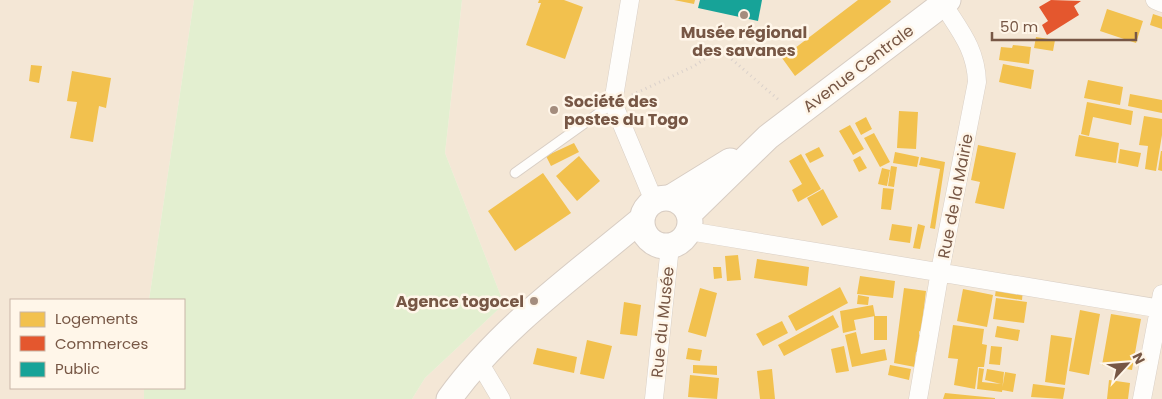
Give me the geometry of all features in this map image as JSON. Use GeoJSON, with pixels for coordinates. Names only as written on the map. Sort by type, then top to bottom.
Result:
{"type":"FeatureCollection","features":[{"type":"Feature","properties":{"kind":"main road","name":"Avenue Centrale"},"geometry":{"type":"LineString","coordinates":[[449,399],[479,362],[522,320],[655,206],[768,137],[944,1]]}},
{"type":"Feature","properties":{"kind":"main road","name":"Avenue Centrale"},"geometry":{"type":"LineString","coordinates":[[575,275],[675,233],[768,137]]}},
{"type":"Feature","properties":{"kind":"main road"},"geometry":{"type":"LineString","coordinates":[[682,203],[675,233],[645,232],[655,206],[682,203]]}},
{"type":"Feature","properties":{"kind":"street"},"geometry":{"type":"LineString","coordinates":[[630,0],[614,103],[655,206]]}},
{"type":"Feature","properties":{"kind":"street"},"geometry":{"type":"LineString","coordinates":[[1155,0],[1162,3]]}},
{"type":"Feature","properties":{"kind":"street","name":"Rue de la Mairie"},"geometry":{"type":"LineString","coordinates":[[918,399],[940,272],[977,82],[977,68],[974,55],[944,1]]}},
{"type":"Feature","properties":{"kind":"street"},"geometry":{"type":"LineString","coordinates":[[675,233],[1161,304],[1142,399]]}},
{"type":"Feature","properties":{"kind":"street","name":"Rue du Musée"},"geometry":{"type":"LineString","coordinates":[[654,399],[675,233]]}},
{"type":"Feature","properties":{"kind":"street"},"geometry":{"type":"LineString","coordinates":[[479,362],[501,399]]}},
{"type":"Feature","properties":{"kind":"lane"},"geometry":{"type":"LineString","coordinates":[[515,173],[614,103]]}},
{"type":"Feature","properties":{"kind":"path"},"geometry":{"type":"LineString","coordinates":[[614,103],[694,66],[720,49],[796,115]]}},
{"type":"Feature","properties":{"kind":"shaded area"},"geometry":{"type":"Polygon","coordinates":[[[0,0],[194,0],[149,299],[10,299],[10,389],[144,389],[144,399],[0,399],[0,0]]]}},
{"type":"Feature","properties":{"kind":"shaded area"},"geometry":{"type":"Polygon","coordinates":[[[462,0],[1162,0],[1162,399],[412,399],[425,378],[504,304],[445,153],[462,0]]]}},
{"type":"Feature","properties":{"kind":"green space"},"geometry":{"type":"Polygon","coordinates":[[[194,0],[462,0],[445,153],[504,304],[425,378],[412,399],[144,399],[144,389],[185,389],[185,299],[149,299],[194,0]]]}},
{"type":"Feature","properties":{"kind":"building: Logements"},"geometry":{"type":"Polygon","coordinates":[[[539,0],[564,0],[583,7],[565,59],[526,45],[541,3],[538,3],[539,0]]]}},
{"type":"Feature","properties":{"kind":"building: Logements"},"geometry":{"type":"Polygon","coordinates":[[[674,0],[695,0],[694,4],[674,0]]]}},
{"type":"Feature","properties":{"kind":"building: Logements"},"geometry":{"type":"Polygon","coordinates":[[[858,0],[890,0],[891,2],[795,76],[782,58],[858,0]]]}},
{"type":"Feature","properties":{"kind":"building: Logements"},"geometry":{"type":"Polygon","coordinates":[[[1107,9],[1143,21],[1136,43],[1100,31],[1107,9]]]}},
{"type":"Feature","properties":{"kind":"building: Logements"},"geometry":{"type":"Polygon","coordinates":[[[1153,14],[1162,17],[1162,29],[1150,25],[1153,14]]]}},
{"type":"Feature","properties":{"kind":"building: Logements"},"geometry":{"type":"Polygon","coordinates":[[[1036,37],[1055,40],[1053,51],[1034,48],[1036,37]]]}},
{"type":"Feature","properties":{"kind":"building: Logements"},"geometry":{"type":"Polygon","coordinates":[[[1013,45],[1031,47],[1029,64],[999,60],[1001,47],[1012,48],[1013,45]]]}},
{"type":"Feature","properties":{"kind":"building: Logements"},"geometry":{"type":"Polygon","coordinates":[[[1003,64],[1034,70],[1031,89],[999,82],[1003,64]]]}},
{"type":"Feature","properties":{"kind":"building: Logements"},"geometry":{"type":"Polygon","coordinates":[[[31,65],[42,66],[39,83],[29,81],[31,65]]]}},
{"type":"Feature","properties":{"kind":"building: Logements"},"geometry":{"type":"Polygon","coordinates":[[[72,71],[111,78],[106,108],[99,106],[93,142],[70,138],[77,102],[67,101],[72,71]]]}},
{"type":"Feature","properties":{"kind":"building: Logements"},"geometry":{"type":"Polygon","coordinates":[[[1088,80],[1123,87],[1120,105],[1084,98],[1088,80]]]}},
{"type":"Feature","properties":{"kind":"building: Logements"},"geometry":{"type":"Polygon","coordinates":[[[1130,94],[1162,100],[1162,113],[1128,106],[1130,94]]]}},
{"type":"Feature","properties":{"kind":"building: Logements"},"geometry":{"type":"Polygon","coordinates":[[[1087,102],[1133,111],[1131,125],[1093,117],[1089,136],[1081,134],[1087,102]]]}},
{"type":"Feature","properties":{"kind":"building: Logements"},"geometry":{"type":"Polygon","coordinates":[[[899,111],[918,112],[916,149],[897,148],[899,111]]]}},
{"type":"Feature","properties":{"kind":"building: Logements"},"geometry":{"type":"Polygon","coordinates":[[[1144,116],[1162,119],[1162,135],[1156,171],[1145,169],[1148,146],[1139,145],[1144,116]]]}},
{"type":"Feature","properties":{"kind":"building: Logements"},"geometry":{"type":"Polygon","coordinates":[[[866,117],[872,129],[861,135],[855,123],[866,117]]]}},
{"type":"Feature","properties":{"kind":"building: Logements"},"geometry":{"type":"Polygon","coordinates":[[[850,125],[864,149],[853,155],[839,131],[850,125]]]}},
{"type":"Feature","properties":{"kind":"building: Logements"},"geometry":{"type":"Polygon","coordinates":[[[874,133],[890,162],[880,167],[864,138],[874,133]]]}},
{"type":"Feature","properties":{"kind":"building: Logements"},"geometry":{"type":"Polygon","coordinates":[[[1079,135],[1119,143],[1116,163],[1075,156],[1079,135]]]}},
{"type":"Feature","properties":{"kind":"building: Logements"},"geometry":{"type":"Polygon","coordinates":[[[574,143],[579,152],[551,166],[546,156],[574,143]]]}},
{"type":"Feature","properties":{"kind":"building: Logements"},"geometry":{"type":"Polygon","coordinates":[[[978,145],[1016,153],[1004,209],[975,203],[980,182],[971,180],[978,145]]]}},
{"type":"Feature","properties":{"kind":"building: Logements"},"geometry":{"type":"Polygon","coordinates":[[[819,147],[824,156],[810,163],[805,154],[819,147]]]}},
{"type":"Feature","properties":{"kind":"building: Logements"},"geometry":{"type":"Polygon","coordinates":[[[1120,149],[1141,153],[1138,167],[1118,163],[1120,149]]]}},
{"type":"Feature","properties":{"kind":"building: Logements"},"geometry":{"type":"Polygon","coordinates":[[[1162,151],[1162,171],[1158,170],[1162,151]]]}},
{"type":"Feature","properties":{"kind":"building: Logements"},"geometry":{"type":"Polygon","coordinates":[[[895,152],[919,157],[917,167],[893,163],[895,152]]]}},
{"type":"Feature","properties":{"kind":"building: Logements"},"geometry":{"type":"Polygon","coordinates":[[[801,154],[821,189],[798,202],[792,190],[802,184],[789,161],[801,154]]]}},
{"type":"Feature","properties":{"kind":"building: Logements"},"geometry":{"type":"Polygon","coordinates":[[[579,156],[600,181],[577,201],[556,176],[579,156]]]}},
{"type":"Feature","properties":{"kind":"building: Logements"},"geometry":{"type":"Polygon","coordinates":[[[860,156],[867,168],[859,172],[853,160],[860,156]]]}},
{"type":"Feature","properties":{"kind":"building: Logements"},"geometry":{"type":"Polygon","coordinates":[[[921,157],[945,162],[935,229],[930,228],[940,169],[919,165],[921,157]]]}},
{"type":"Feature","properties":{"kind":"building: Logements"},"geometry":{"type":"Polygon","coordinates":[[[891,166],[897,167],[894,187],[888,186],[891,166]]]}},
{"type":"Feature","properties":{"kind":"building: Logements"},"geometry":{"type":"Polygon","coordinates":[[[882,168],[890,170],[887,186],[878,184],[882,168]]]}},
{"type":"Feature","properties":{"kind":"building: Logements"},"geometry":{"type":"Polygon","coordinates":[[[543,173],[571,213],[515,251],[488,211],[543,173]]]}},
{"type":"Feature","properties":{"kind":"building: Logements"},"geometry":{"type":"Polygon","coordinates":[[[883,188],[894,189],[891,210],[881,209],[883,188]]]}},
{"type":"Feature","properties":{"kind":"building: Logements"},"geometry":{"type":"Polygon","coordinates":[[[823,189],[838,217],[822,226],[807,198],[823,189]]]}},
{"type":"Feature","properties":{"kind":"building: Logements"},"geometry":{"type":"Polygon","coordinates":[[[892,224],[912,227],[910,243],[889,240],[892,224]]]}},
{"type":"Feature","properties":{"kind":"building: Logements"},"geometry":{"type":"Polygon","coordinates":[[[918,224],[925,226],[920,249],[913,248],[918,224]]]}},
{"type":"Feature","properties":{"kind":"building: Logements"},"geometry":{"type":"Polygon","coordinates":[[[738,255],[741,280],[727,281],[725,256],[738,255]]]}},
{"type":"Feature","properties":{"kind":"building: Logements"},"geometry":{"type":"Polygon","coordinates":[[[757,259],[809,267],[807,286],[754,278],[757,259]]]}},
{"type":"Feature","properties":{"kind":"building: Logements"},"geometry":{"type":"Polygon","coordinates":[[[713,267],[721,267],[722,278],[714,279],[713,267]]]}},
{"type":"Feature","properties":{"kind":"building: Logements"},"geometry":{"type":"Polygon","coordinates":[[[860,276],[895,281],[893,298],[857,294],[860,276]]]}},
{"type":"Feature","properties":{"kind":"building: Logements"},"geometry":{"type":"Polygon","coordinates":[[[840,287],[848,303],[796,331],[788,316],[840,287]]]}},
{"type":"Feature","properties":{"kind":"building: Logements"},"geometry":{"type":"Polygon","coordinates":[[[700,288],[717,293],[706,337],[688,332],[700,288]]]}},
{"type":"Feature","properties":{"kind":"building: Logements"},"geometry":{"type":"Polygon","coordinates":[[[904,288],[926,291],[921,332],[919,331],[919,335],[925,336],[922,353],[916,352],[915,360],[922,361],[920,368],[894,363],[904,288]]]}},
{"type":"Feature","properties":{"kind":"building: Logements"},"geometry":{"type":"Polygon","coordinates":[[[963,289],[993,295],[987,327],[957,321],[963,289]]]}},
{"type":"Feature","properties":{"kind":"building: Logements"},"geometry":{"type":"Polygon","coordinates":[[[996,289],[1023,290],[1022,300],[995,296],[996,289]]]}},
{"type":"Feature","properties":{"kind":"building: Logements"},"geometry":{"type":"Polygon","coordinates":[[[858,295],[869,297],[868,305],[857,304],[858,295]]]}},
{"type":"Feature","properties":{"kind":"building: Logements"},"geometry":{"type":"Polygon","coordinates":[[[996,298],[1027,302],[1024,323],[993,319],[996,298]]]}},
{"type":"Feature","properties":{"kind":"building: Logements"},"geometry":{"type":"Polygon","coordinates":[[[624,302],[641,305],[637,336],[620,334],[624,302]]]}},
{"type":"Feature","properties":{"kind":"building: Logements"},"geometry":{"type":"Polygon","coordinates":[[[873,305],[875,316],[854,320],[856,330],[843,333],[840,311],[873,305]]]}},
{"type":"Feature","properties":{"kind":"building: Logements"},"geometry":{"type":"Polygon","coordinates":[[[1080,310],[1100,314],[1089,375],[1069,371],[1080,310]]]}},
{"type":"Feature","properties":{"kind":"building: Logements"},"geometry":{"type":"Polygon","coordinates":[[[1111,314],[1141,319],[1132,370],[1102,365],[1111,314]]]}},
{"type":"Feature","properties":{"kind":"building: Logements"},"geometry":{"type":"Polygon","coordinates":[[[833,315],[839,327],[784,356],[778,345],[833,315]]]}},
{"type":"Feature","properties":{"kind":"building: Logements"},"geometry":{"type":"Polygon","coordinates":[[[874,316],[887,316],[887,340],[874,340],[874,316]]]}},
{"type":"Feature","properties":{"kind":"building: Logements"},"geometry":{"type":"Polygon","coordinates":[[[782,321],[788,333],[763,346],[756,334],[782,321]]]}},
{"type":"Feature","properties":{"kind":"building: Logements"},"geometry":{"type":"Polygon","coordinates":[[[953,325],[984,329],[982,344],[987,345],[984,367],[978,367],[975,389],[954,385],[958,359],[948,358],[953,325]]]}},
{"type":"Feature","properties":{"kind":"building: Logements"},"geometry":{"type":"Polygon","coordinates":[[[997,326],[1020,330],[1018,341],[995,337],[997,326]]]}},
{"type":"Feature","properties":{"kind":"building: Logements"},"geometry":{"type":"Polygon","coordinates":[[[856,332],[861,354],[885,349],[887,360],[852,367],[845,335],[856,332]]]}},
{"type":"Feature","properties":{"kind":"building: Logements"},"geometry":{"type":"Polygon","coordinates":[[[1051,335],[1072,338],[1065,385],[1045,382],[1051,335]]]}},
{"type":"Feature","properties":{"kind":"building: Logements"},"geometry":{"type":"Polygon","coordinates":[[[587,340],[612,346],[604,379],[580,374],[587,340]]]}},
{"type":"Feature","properties":{"kind":"building: Logements"},"geometry":{"type":"Polygon","coordinates":[[[844,346],[849,371],[836,373],[831,349],[844,346]]]}},
{"type":"Feature","properties":{"kind":"building: Logements"},"geometry":{"type":"Polygon","coordinates":[[[991,346],[1002,347],[1000,365],[989,364],[991,346]]]}},
{"type":"Feature","properties":{"kind":"building: Logements"},"geometry":{"type":"Polygon","coordinates":[[[537,348],[577,357],[574,373],[533,364],[537,348]]]}},
{"type":"Feature","properties":{"kind":"building: Logements"},"geometry":{"type":"Polygon","coordinates":[[[688,348],[702,350],[700,361],[686,359],[688,348]]]}},
{"type":"Feature","properties":{"kind":"building: Logements"},"geometry":{"type":"Polygon","coordinates":[[[693,365],[717,366],[717,375],[693,373],[693,365]]]}},
{"type":"Feature","properties":{"kind":"building: Logements"},"geometry":{"type":"Polygon","coordinates":[[[890,365],[911,369],[909,380],[888,375],[890,365]]]}},
{"type":"Feature","properties":{"kind":"building: Logements"},"geometry":{"type":"Polygon","coordinates":[[[979,368],[984,369],[982,382],[1001,384],[985,380],[987,369],[1004,372],[1002,392],[977,389],[979,368]]]}},
{"type":"Feature","properties":{"kind":"building: Logements"},"geometry":{"type":"Polygon","coordinates":[[[772,369],[775,399],[760,399],[757,371],[772,369]]]}},
{"type":"Feature","properties":{"kind":"building: Logements"},"geometry":{"type":"Polygon","coordinates":[[[1005,372],[1016,374],[1013,392],[1002,390],[1005,372]]]}},
{"type":"Feature","properties":{"kind":"building: Logements"},"geometry":{"type":"Polygon","coordinates":[[[690,375],[719,378],[717,399],[688,397],[690,375]]]}},
{"type":"Feature","properties":{"kind":"building: Logements"},"geometry":{"type":"Polygon","coordinates":[[[1109,380],[1130,383],[1128,399],[1107,399],[1109,380]]]}},
{"type":"Feature","properties":{"kind":"building: Logements"},"geometry":{"type":"Polygon","coordinates":[[[1033,384],[1065,388],[1063,399],[1031,397],[1033,384]]]}},
{"type":"Feature","properties":{"kind":"building: Logements"},"geometry":{"type":"Polygon","coordinates":[[[945,393],[995,398],[995,399],[943,399],[945,393]]]}},
{"type":"Feature","properties":{"kind":"building: Commerces"},"geometry":{"type":"Polygon","coordinates":[[[1051,0],[1081,1],[1074,6],[1079,15],[1047,35],[1042,25],[1048,21],[1039,7],[1051,0]]]}},
{"type":"Feature","properties":{"kind":"building: Public","name":"Musée régional des savanes"},"geometry":{"type":"Polygon","coordinates":[[[700,0],[762,0],[758,21],[698,8],[700,0]]]}},
{"type":"Feature","properties":{"kind":"place","name":"Musée régional des savanes"},"geometry":{"type":"Point","coordinates":[744,15]}},
{"type":"Feature","properties":{"kind":"place","name":"Société des postes du Togo"},"geometry":{"type":"Point","coordinates":[554,110]}},
{"type":"Feature","properties":{"kind":"place","name":"Agence togocel"},"geometry":{"type":"Point","coordinates":[534,301]}}]}
